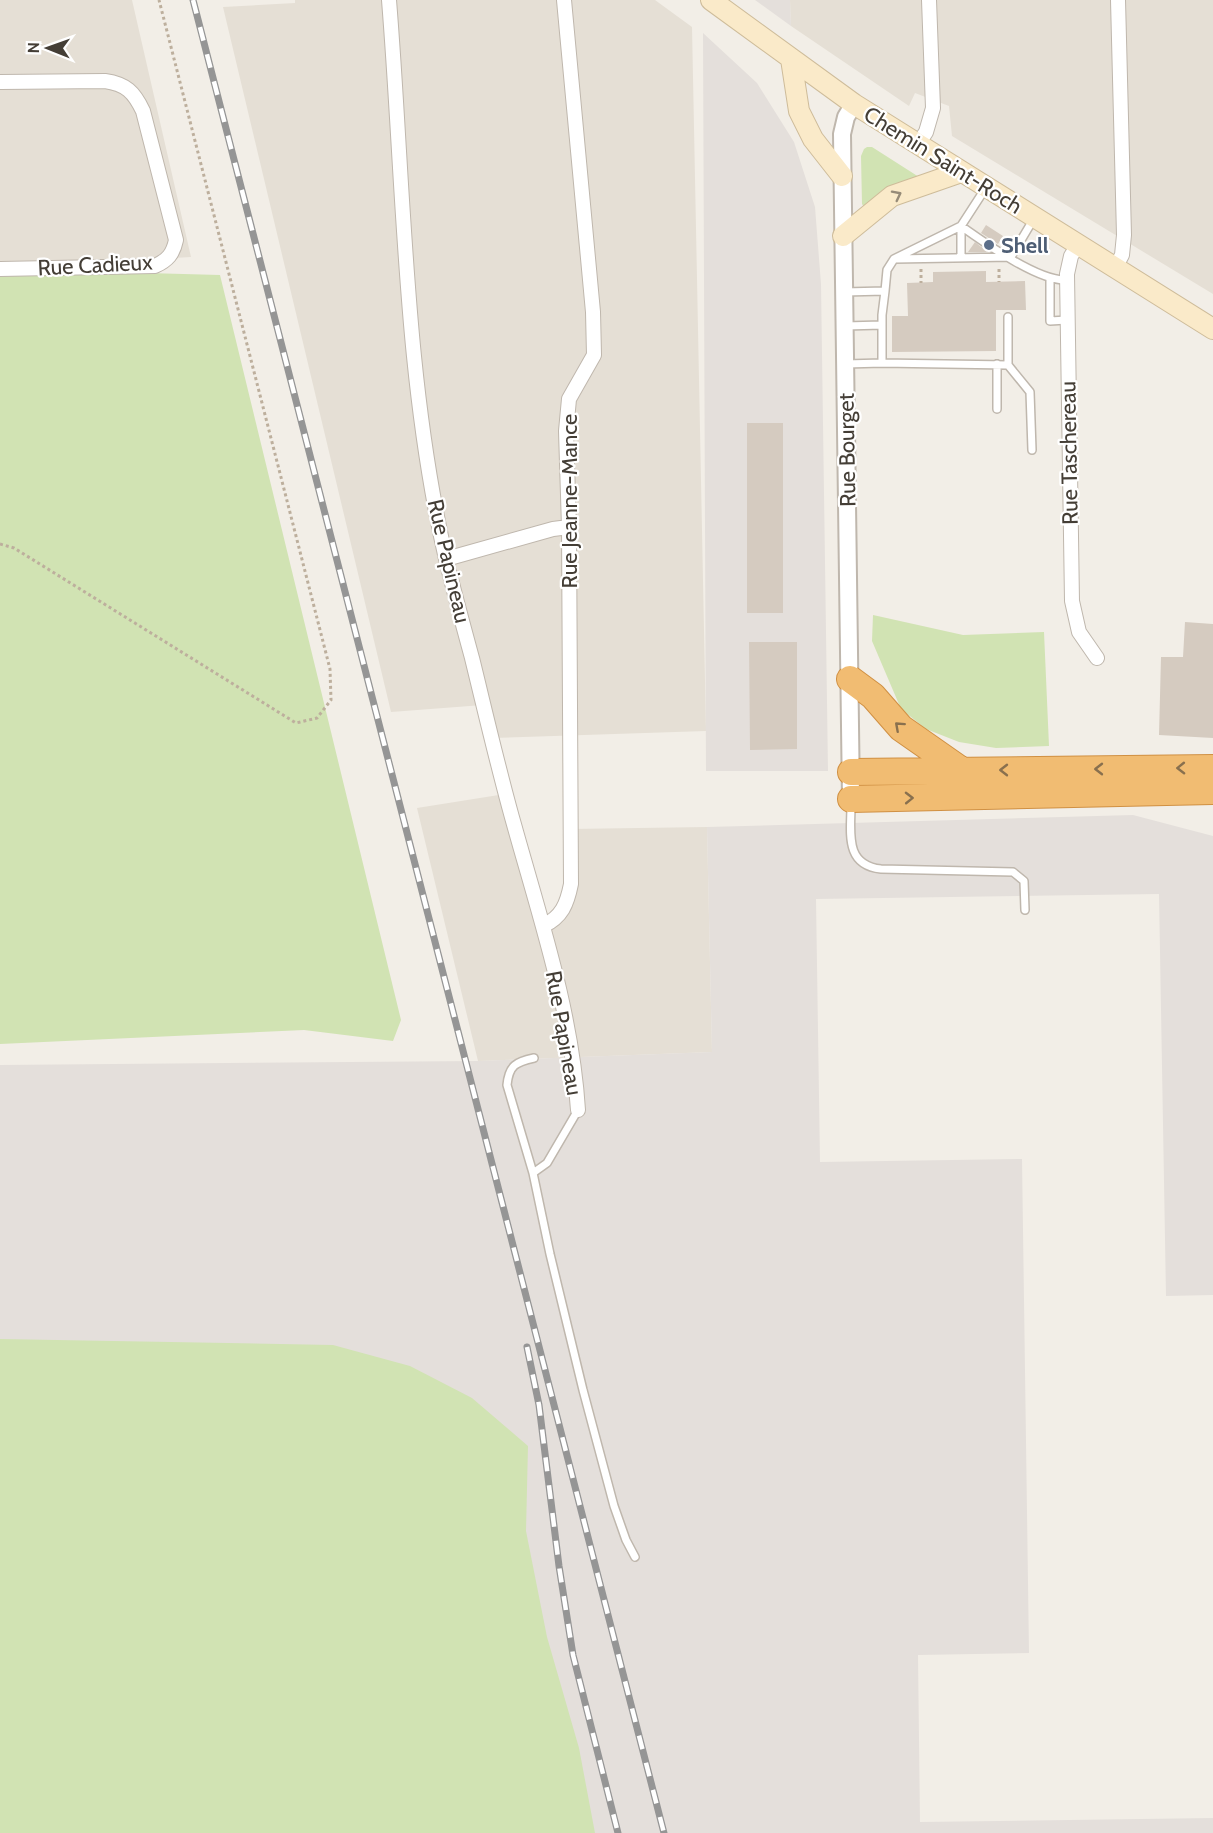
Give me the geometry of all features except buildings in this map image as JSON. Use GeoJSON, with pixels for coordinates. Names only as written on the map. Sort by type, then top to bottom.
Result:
{"type":"FeatureCollection","features":[{"type":"Feature","properties":{"kind":"highway"},"geometry":{"type":"LineString","coordinates":[[850,678],[873,696],[901,729],[961,770]]}},
{"type":"Feature","properties":{"kind":"highway"},"geometry":{"type":"LineString","coordinates":[[851,772],[1213,768]]}},
{"type":"Feature","properties":{"kind":"highway"},"geometry":{"type":"LineString","coordinates":[[851,799],[1213,791]]}},
{"type":"Feature","properties":{"kind":"highway"},"geometry":{"type":"LineString","coordinates":[[1185,792],[1213,803]]}},
{"type":"Feature","properties":{"kind":"main road","name":"Chemin Saint-Roch"},"geometry":{"type":"LineString","coordinates":[[722,3],[791,59],[854,104],[1213,329]]}},
{"type":"Feature","properties":{"kind":"main road"},"geometry":{"type":"LineString","coordinates":[[791,59],[799,111],[813,139],[842,176]]}},
{"type":"Feature","properties":{"kind":"main road"},"geometry":{"type":"LineString","coordinates":[[843,236],[892,196],[961,172]]}},
{"type":"Feature","properties":{"kind":"street","name":"Rue Papineau"},"geometry":{"type":"LineString","coordinates":[[388,0],[410,303],[435,505],[446,560],[505,794],[543,926],[569,1032],[578,1110]]}},
{"type":"Feature","properties":{"kind":"street","name":"Rue Jeanne-Mance"},"geometry":{"type":"LineString","coordinates":[[543,926],[552,922],[564,910],[571,884],[567,412],[569,399],[594,355],[564,0]]}},
{"type":"Feature","properties":{"kind":"street"},"geometry":{"type":"LineString","coordinates":[[918,144],[926,132],[933,108],[929,0]]}},
{"type":"Feature","properties":{"kind":"street"},"geometry":{"type":"LineString","coordinates":[[1115,268],[1122,255],[1124,235],[1118,0]]}},
{"type":"Feature","properties":{"kind":"street","name":"Rue Cadieux"},"geometry":{"type":"LineString","coordinates":[[0,82],[105,81],[118,83],[129,89],[137,98],[143,111],[176,240],[173,251],[166,261],[155,266],[0,269]]}},
{"type":"Feature","properties":{"kind":"street","name":"Rue Bourget"},"geometry":{"type":"LineString","coordinates":[[851,799],[842,176],[843,128],[846,117],[854,104]]}},
{"type":"Feature","properties":{"kind":"street","name":"Rue Taschereau"},"geometry":{"type":"LineString","coordinates":[[1078,245],[1068,263],[1066,280],[1071,601],[1079,632],[1097,658]]}},
{"type":"Feature","properties":{"kind":"street"},"geometry":{"type":"LineString","coordinates":[[446,560],[553,529],[568,527]]}},
{"type":"Feature","properties":{"kind":"lane"},"geometry":{"type":"LineString","coordinates":[[882,363],[882,325],[887,270],[894,259],[961,226],[986,187]]}},
{"type":"Feature","properties":{"kind":"lane"},"geometry":{"type":"LineString","coordinates":[[1011,258],[1034,218]]}},
{"type":"Feature","properties":{"kind":"lane"},"geometry":{"type":"LineString","coordinates":[[961,226],[1011,258],[1050,279],[1066,280]]}},
{"type":"Feature","properties":{"kind":"lane"},"geometry":{"type":"LineString","coordinates":[[961,226],[961,258]]}},
{"type":"Feature","properties":{"kind":"lane"},"geometry":{"type":"LineString","coordinates":[[894,259],[1011,258]]}},
{"type":"Feature","properties":{"kind":"lane"},"geometry":{"type":"LineString","coordinates":[[1050,279],[1050,321],[1067,320]]}},
{"type":"Feature","properties":{"kind":"lane"},"geometry":{"type":"LineString","coordinates":[[844,292],[885,291]]}},
{"type":"Feature","properties":{"kind":"lane"},"geometry":{"type":"LineString","coordinates":[[1008,317],[1008,365]]}},
{"type":"Feature","properties":{"kind":"lane"},"geometry":{"type":"LineString","coordinates":[[845,326],[882,325]]}},
{"type":"Feature","properties":{"kind":"lane"},"geometry":{"type":"LineString","coordinates":[[845,364],[1008,365],[1026,384],[1030,392],[1032,450]]}},
{"type":"Feature","properties":{"kind":"lane"},"geometry":{"type":"LineString","coordinates":[[997,364],[997,408]]}},
{"type":"Feature","properties":{"kind":"lane"},"geometry":{"type":"LineString","coordinates":[[851,799],[852,846],[856,856],[863,864],[880,868],[1013,872],[1024,881],[1025,910]]}},
{"type":"Feature","properties":{"kind":"lane"},"geometry":{"type":"LineString","coordinates":[[534,1058],[521,1061],[513,1066],[508,1074],[507,1085],[533,1173],[583,1390],[614,1506],[626,1540],[635,1557]]}},
{"type":"Feature","properties":{"kind":"lane"},"geometry":{"type":"LineString","coordinates":[[533,1173],[547,1163],[578,1110]]}},
{"type":"Feature","properties":{"kind":"path"},"geometry":{"type":"LineString","coordinates":[[0,544],[14,548],[296,723],[316,718],[331,700],[330,669],[159,0]]}},
{"type":"Feature","properties":{"kind":"shaded area"},"geometry":{"type":"Polygon","coordinates":[[[0,0],[132,0],[191,257],[0,268],[0,0]]]}},
{"type":"Feature","properties":{"kind":"shaded area"},"geometry":{"type":"Polygon","coordinates":[[[295,0],[655,0],[692,27],[706,731],[492,738],[483,705],[391,712],[223,7],[295,3],[295,0]]]}},
{"type":"Feature","properties":{"kind":"shaded area"},"geometry":{"type":"Polygon","coordinates":[[[755,0],[790,0],[791,26],[755,0]]]}},
{"type":"Feature","properties":{"kind":"shaded area"},"geometry":{"type":"Polygon","coordinates":[[[790,0],[1213,0],[1213,294],[952,136],[949,106],[915,93],[909,106],[791,26],[790,0]]]}},
{"type":"Feature","properties":{"kind":"shaded area"},"geometry":{"type":"Polygon","coordinates":[[[703,33],[757,83],[794,142],[815,207],[821,284],[828,771],[706,771],[703,33]]]}},
{"type":"Feature","properties":{"kind":"shaded area"},"geometry":{"type":"Polygon","coordinates":[[[505,794],[543,926],[569,904],[570,829],[707,827],[712,1052],[478,1061],[417,808],[505,794]]]}},
{"type":"Feature","properties":{"kind":"shaded area"},"geometry":{"type":"Polygon","coordinates":[[[1133,815],[1213,836],[1213,1295],[1166,1296],[1159,894],[816,899],[820,1162],[1022,1159],[1029,1653],[918,1655],[920,1822],[1213,1818],[1213,1833],[0,1833],[0,1065],[478,1061],[712,1052],[707,827],[1133,815]]]}},
{"type":"Feature","properties":{"kind":"green space"},"geometry":{"type":"Polygon","coordinates":[[[867,147],[872,147],[919,177],[864,207],[862,204],[861,156],[867,147]]]}},
{"type":"Feature","properties":{"kind":"green space"},"geometry":{"type":"Polygon","coordinates":[[[0,269],[220,275],[401,1020],[393,1041],[304,1030],[0,1044],[0,269]]]}},
{"type":"Feature","properties":{"kind":"green space"},"geometry":{"type":"Polygon","coordinates":[[[873,615],[963,635],[1044,632],[1049,746],[996,748],[959,742],[926,729],[901,709],[872,641],[873,615]]]}},
{"type":"Feature","properties":{"kind":"green space"},"geometry":{"type":"Polygon","coordinates":[[[0,1339],[333,1345],[410,1366],[472,1398],[528,1446],[526,1531],[547,1637],[579,1748],[595,1833],[0,1833],[0,1339]]]}},
{"type":"Feature","properties":{"kind":"railway"},"geometry":{"type":"LineString","coordinates":[[193,0],[664,1833]]}},
{"type":"Feature","properties":{"kind":"railway"},"geometry":{"type":"LineString","coordinates":[[527,1347],[539,1405],[559,1566],[573,1655],[618,1833]]}},
{"type":"Feature","properties":{"kind":"place","name":"Shell"},"geometry":{"type":"Point","coordinates":[989,245]}}]}
